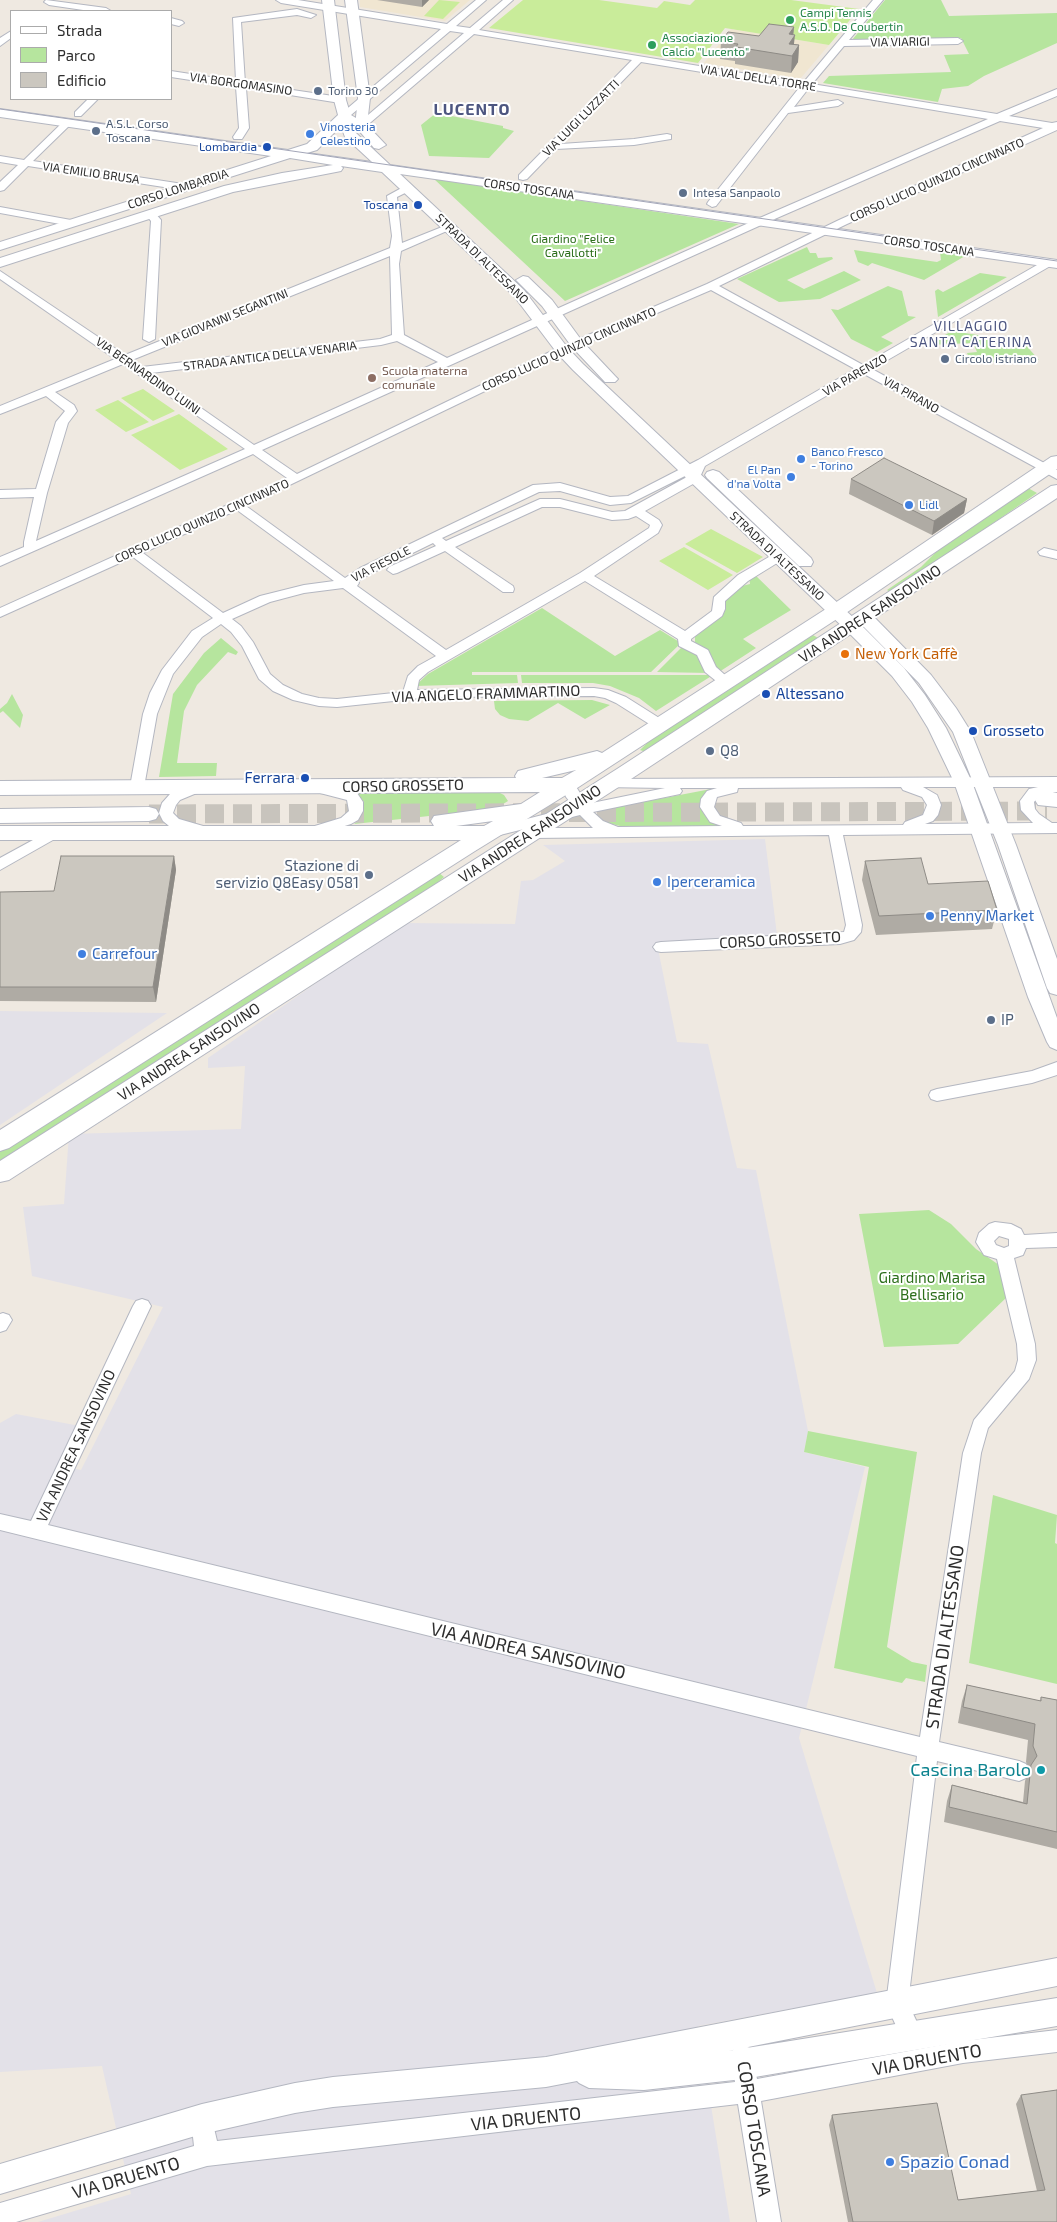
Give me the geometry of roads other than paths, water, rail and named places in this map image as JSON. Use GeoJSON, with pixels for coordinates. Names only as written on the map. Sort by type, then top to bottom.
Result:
{"type":"FeatureCollection","features":[{"type":"Feature","properties":{"kind":"main road","name":"VIA ANDREA SANSOVINO"},"geometry":{"type":"LineString","coordinates":[[0,1173],[532,821],[560,815],[615,754],[1053,468]]}},
{"type":"Feature","properties":{"kind":"main road","name":"VIA ANDREA SANSOVINO"},"geometry":{"type":"LineString","coordinates":[[575,799],[607,784],[858,622],[1057,490]]}},
{"type":"Feature","properties":{"kind":"main road"},"geometry":{"type":"LineString","coordinates":[[487,785],[615,754]]}},
{"type":"Feature","properties":{"kind":"main road","name":"CORSO GROSSETO"},"geometry":{"type":"LineString","coordinates":[[0,788],[487,785],[575,799]]}},
{"type":"Feature","properties":{"kind":"main road"},"geometry":{"type":"LineString","coordinates":[[487,785],[510,793],[532,821]]}},
{"type":"Feature","properties":{"kind":"main road"},"geometry":{"type":"LineString","coordinates":[[340,833],[532,821],[575,799]]}},
{"type":"Feature","properties":{"kind":"main road"},"geometry":{"type":"LineString","coordinates":[[0,805],[151,808]]}},
{"type":"Feature","properties":{"kind":"main road"},"geometry":{"type":"LineString","coordinates":[[0,816],[151,808]]}},
{"type":"Feature","properties":{"kind":"main road","name":"CORSO GROSSETO"},"geometry":{"type":"LineString","coordinates":[[0,833],[487,833],[532,821]]}},
{"type":"Feature","properties":{"kind":"main road","name":"VIA ANDREA SANSOVINO"},"geometry":{"type":"LineString","coordinates":[[0,1142],[487,833]]}},
{"type":"Feature","properties":{"kind":"street","name":"VIA VAL DELLA TORRE"},"geometry":{"type":"LineString","coordinates":[[281,0],[329,9],[351,5],[472,31],[1056,127]]}},
{"type":"Feature","properties":{"kind":"street","name":"CORSO LOMBARDIA"},"geometry":{"type":"LineString","coordinates":[[0,246],[312,147],[364,98],[481,0]]}},
{"type":"Feature","properties":{"kind":"street"},"geometry":{"type":"LineString","coordinates":[[361,126],[508,0]]}},
{"type":"Feature","properties":{"kind":"street"},"geometry":{"type":"LineString","coordinates":[[712,204],[805,86],[878,0]]}},
{"type":"Feature","properties":{"kind":"street"},"geometry":{"type":"LineString","coordinates":[[293,2],[297,12]]}},
{"type":"Feature","properties":{"kind":"street"},"geometry":{"type":"LineString","coordinates":[[48,3],[99,10]]}},
{"type":"Feature","properties":{"kind":"street"},"geometry":{"type":"LineString","coordinates":[[351,5],[364,98],[361,126]]}},
{"type":"Feature","properties":{"kind":"street"},"geometry":{"type":"LineString","coordinates":[[238,137],[244,128],[236,20],[329,9],[340,100],[350,134],[381,160]]}},
{"type":"Feature","properties":{"kind":"street"},"geometry":{"type":"LineString","coordinates":[[3,47],[10,36]]}},
{"type":"Feature","properties":{"kind":"street","name":"VIA VIARIGI"},"geometry":{"type":"LineString","coordinates":[[842,43],[958,41]]}},
{"type":"Feature","properties":{"kind":"street"},"geometry":{"type":"LineString","coordinates":[[418,53],[441,57]]}},
{"type":"Feature","properties":{"kind":"street","name":"VIA LUIGI LUZZATTI"},"geometry":{"type":"LineString","coordinates":[[523,176],[639,59]]}},
{"type":"Feature","properties":{"kind":"street","name":"VIA BORGOMASINO"},"geometry":{"type":"LineString","coordinates":[[172,74],[340,100]]}},
{"type":"Feature","properties":{"kind":"street"},"geometry":{"type":"LineString","coordinates":[[362,84],[379,86]]}},
{"type":"Feature","properties":{"kind":"street"},"geometry":{"type":"LineString","coordinates":[[0,562],[758,222],[1057,92]]}},
{"type":"Feature","properties":{"kind":"street"},"geometry":{"type":"LineString","coordinates":[[78,114],[92,100]]}},
{"type":"Feature","properties":{"kind":"street","name":"CORSO TOSCANA"},"geometry":{"type":"LineString","coordinates":[[0,103],[312,147],[381,160],[523,176],[842,222],[1054,260]]}},
{"type":"Feature","properties":{"kind":"street"},"geometry":{"type":"LineString","coordinates":[[785,111],[838,103]]}},
{"type":"Feature","properties":{"kind":"street","name":"CORSO TOSCANA"},"geometry":{"type":"LineString","coordinates":[[0,113],[358,164],[381,160],[404,170],[434,175],[824,232],[1054,260]]}},
{"type":"Feature","properties":{"kind":"street"},"geometry":{"type":"LineString","coordinates":[[345,115],[361,126],[381,160]]}},
{"type":"Feature","properties":{"kind":"street"},"geometry":{"type":"LineString","coordinates":[[0,188],[67,122]]}},
{"type":"Feature","properties":{"kind":"street","name":"CORSO LUCIO QUINZIO CINCINNATO"},"geometry":{"type":"LineString","coordinates":[[0,612],[296,478],[562,350],[712,286],[842,222],[1056,127]]}},
{"type":"Feature","properties":{"kind":"street"},"geometry":{"type":"LineString","coordinates":[[553,146],[567,147],[634,142],[667,137]]}},
{"type":"Feature","properties":{"kind":"street"},"geometry":{"type":"LineString","coordinates":[[248,149],[251,183]]}},
{"type":"Feature","properties":{"kind":"street","name":"VIA EMILIO BRUSA"},"geometry":{"type":"LineString","coordinates":[[0,159],[176,189]]}},
{"type":"Feature","properties":{"kind":"street","name":"STRADA DI ALTESSANO"},"geometry":{"type":"LineString","coordinates":[[381,160],[547,302],[578,344],[693,470],[778,557],[842,606]]}},
{"type":"Feature","properties":{"kind":"street","name":"CORSO LOMBARDIA"},"geometry":{"type":"LineString","coordinates":[[0,262],[251,183],[358,164]]}},
{"type":"Feature","properties":{"kind":"street","name":"STRADA DI ALTESSANO"},"geometry":{"type":"LineString","coordinates":[[404,170],[413,186],[451,227],[519,293],[562,350],[858,622],[920,673],[950,712],[968,745],[1001,828],[1057,988]]}},
{"type":"Feature","properties":{"kind":"street"},"geometry":{"type":"LineString","coordinates":[[434,175],[392,196],[397,236],[394,264],[398,337],[446,362]]}},
{"type":"Feature","properties":{"kind":"street"},"geometry":{"type":"LineString","coordinates":[[176,189],[187,203]]}},
{"type":"Feature","properties":{"kind":"street"},"geometry":{"type":"LineString","coordinates":[[0,210],[71,223]]}},
{"type":"Feature","properties":{"kind":"street","name":"CORSO LOMBARDIA"},"geometry":{"type":"LineString","coordinates":[[149,340],[156,220],[151,215]]}},
{"type":"Feature","properties":{"kind":"street","name":"VIA GIOVANNI SEGANTINI"},"geometry":{"type":"LineString","coordinates":[[0,410],[451,227]]}},
{"type":"Feature","properties":{"kind":"street","name":"VIA PARENZO"},"geometry":{"type":"LineString","coordinates":[[693,470],[1054,260]]}},
{"type":"Feature","properties":{"kind":"street"},"geometry":{"type":"LineString","coordinates":[[0,290],[5,277]]}},
{"type":"Feature","properties":{"kind":"street","name":"VIA BERNARDINO LUINI"},"geometry":{"type":"LineString","coordinates":[[5,277],[296,478]]}},
{"type":"Feature","properties":{"kind":"street","name":"VIA PIRANO"},"geometry":{"type":"LineString","coordinates":[[712,286],[864,369],[1053,468]]}},
{"type":"Feature","properties":{"kind":"street","name":"STRADA ANTICA DELLA VENARIA"},"geometry":{"type":"LineString","coordinates":[[141,371],[381,342],[398,337]]}},
{"type":"Feature","properties":{"kind":"street"},"geometry":{"type":"LineString","coordinates":[[30,548],[42,493],[62,422],[70,411],[70,406],[47,391]]}},
{"type":"Feature","properties":{"kind":"street","name":"VIA FIESOLE"},"geometry":{"type":"LineString","coordinates":[[344,584],[375,578],[540,503],[560,503],[612,516],[624,516],[636,511],[693,470]]}},
{"type":"Feature","properties":{"kind":"street","name":"VIA FIESOLE"},"geometry":{"type":"LineString","coordinates":[[344,584],[364,572],[537,488],[557,487],[608,501],[623,501],[693,470]]}},
{"type":"Feature","properties":{"kind":"street"},"geometry":{"type":"LineString","coordinates":[[0,494],[42,493]]}},
{"type":"Feature","properties":{"kind":"street"},"geometry":{"type":"LineString","coordinates":[[237,505],[445,656]]}},
{"type":"Feature","properties":{"kind":"street"},"geometry":{"type":"LineString","coordinates":[[409,695],[414,677],[445,656],[585,576],[656,529],[654,520],[636,511]]}},
{"type":"Feature","properties":{"kind":"street"},"geometry":{"type":"LineString","coordinates":[[434,538],[508,589]]}},
{"type":"Feature","properties":{"kind":"street"},"geometry":{"type":"LineString","coordinates":[[134,552],[221,619]]}},
{"type":"Feature","properties":{"kind":"street"},"geometry":{"type":"LineString","coordinates":[[1044,552],[1057,555]]}},
{"type":"Feature","properties":{"kind":"street"},"geometry":{"type":"LineString","coordinates":[[726,682],[710,669],[703,652],[684,642],[685,637],[718,611],[719,600],[743,578],[778,557]]}},
{"type":"Feature","properties":{"kind":"street"},"geometry":{"type":"LineString","coordinates":[[585,576],[685,637]]}},
{"type":"Feature","properties":{"kind":"street"},"geometry":{"type":"LineString","coordinates":[[137,788],[150,714],[161,683],[191,640],[203,629],[260,601],[310,588],[344,584]]}},
{"type":"Feature","properties":{"kind":"street","name":"VIA ANGELO FRAMMARTINO"},"geometry":{"type":"LineString","coordinates":[[221,619],[242,636],[267,679],[278,688],[298,697],[319,702],[337,703],[448,692],[594,692],[608,694],[621,700],[659,724]]}},
{"type":"Feature","properties":{"kind":"street","name":"STRADA DI ALTESSANO"},"geometry":{"type":"LineString","coordinates":[[858,622],[919,699],[937,728],[963,782],[1038,997],[1057,1042]]}},
{"type":"Feature","properties":{"kind":"street","name":"CORSO GROSSETO"},"geometry":{"type":"LineString","coordinates":[[607,784],[1057,782]]}},
{"type":"Feature","properties":{"kind":"street","name":"CORSO GROSSETO"},"geometry":{"type":"LineString","coordinates":[[575,799],[716,783]]}},
{"type":"Feature","properties":{"kind":"street","name":"CORSO GROSSETO"},"geometry":{"type":"LineString","coordinates":[[883,783],[923,792],[930,796],[934,806],[933,812],[924,820],[891,829]]}},
{"type":"Feature","properties":{"kind":"street","name":"CORSO GROSSETO"},"geometry":{"type":"LineString","coordinates":[[762,784],[718,791],[710,797],[707,807],[710,814],[718,820],[736,826],[765,830]]}},
{"type":"Feature","properties":{"kind":"street","name":"CORSO GROSSETO"},"geometry":{"type":"LineString","coordinates":[[199,787],[172,799],[166,809],[167,816],[177,824],[217,833]]}},
{"type":"Feature","properties":{"kind":"street","name":"CORSO GROSSETO"},"geometry":{"type":"LineString","coordinates":[[298,787],[347,793],[354,798],[357,805],[354,815],[346,822],[303,834]]}},
{"type":"Feature","properties":{"kind":"street","name":"CORSO GROSSETO"},"geometry":{"type":"LineString","coordinates":[[575,799],[595,822],[621,833]]}},
{"type":"Feature","properties":{"kind":"street","name":"CORSO GROSSETO"},"geometry":{"type":"LineString","coordinates":[[532,821],[621,833],[1001,828],[1053,809]]}},
{"type":"Feature","properties":{"kind":"street","name":"CORSO GROSSETO"},"geometry":{"type":"LineString","coordinates":[[661,947],[849,936],[853,932],[854,926],[835,829]]}},
{"type":"Feature","properties":{"kind":"street"},"geometry":{"type":"LineString","coordinates":[[0,864],[55,833]]}},
{"type":"Feature","properties":{"kind":"street"},"geometry":{"type":"LineString","coordinates":[[937,1095],[1041,1074],[1057,1068]]}},
{"type":"Feature","properties":{"kind":"street","name":"STRADA DI ALTESSANO"},"geometry":{"type":"LineString","coordinates":[[897,2004],[928,1750],[972,1453],[980,1425],[1018,1380],[1026,1366],[1026,1344],[1012,1249],[1057,1240]]}},
{"type":"Feature","properties":{"kind":"street","name":"VIA ANDREA SANSOVINO"},"geometry":{"type":"LineString","coordinates":[[36,1531],[142,1306]]}},
{"type":"Feature","properties":{"kind":"street","name":"VIA ANDREA SANSOVINO"},"geometry":{"type":"LineString","coordinates":[[0,1522],[1019,1771]]}},
{"type":"Feature","properties":{"kind":"street","name":"VIA DRUENTO"},"geometry":{"type":"LineString","coordinates":[[0,2179],[202,2119],[253,2106],[333,2092],[546,2072],[739,2036],[1057,1972]]}},
{"type":"Feature","properties":{"kind":"street"},"geometry":{"type":"LineString","coordinates":[[897,2004],[912,2035]]}},
{"type":"Feature","properties":{"kind":"street","name":"VIA DRUENTO"},"geometry":{"type":"LineString","coordinates":[[0,2215],[207,2154],[747,2092],[963,2039],[1057,2012]]}},
{"type":"Feature","properties":{"kind":"street","name":"VIA DRUENTO"},"geometry":{"type":"LineString","coordinates":[[546,2072],[644,2075],[743,2064],[912,2035],[963,2039],[1057,2041]]}},
{"type":"Feature","properties":{"kind":"street","name":"CORSO TOSCANA"},"geometry":{"type":"LineString","coordinates":[[739,2036],[768,2222]]}},
{"type":"Feature","properties":{"kind":"street"},"geometry":{"type":"LineString","coordinates":[[202,2119],[207,2154]]}},
{"type":"Feature","properties":{"kind":"tunnel"},"geometry":{"type":"LineString","coordinates":[[149,814],[1047,811]]}},
{"type":"Feature","properties":{"kind":"tram line"},"geometry":{"type":"LineString","coordinates":[[0,109],[1057,261]]}},
{"type":"Feature","properties":{"kind":"place","name":"Campi Tennis A.S.D. De Coubertin"},"geometry":{"type":"Point","coordinates":[790,20]}},
{"type":"Feature","properties":{"kind":"place","name":"Associazione Calcio \"Lucento\""},"geometry":{"type":"Point","coordinates":[652,45]}},
{"type":"Feature","properties":{"kind":"place","name":"Torino 30"},"geometry":{"type":"Point","coordinates":[318,91]}},
{"type":"Feature","properties":{"kind":"place","name":"A.S.L. Corso Toscana"},"geometry":{"type":"Point","coordinates":[96,131]}},
{"type":"Feature","properties":{"kind":"place","name":"Vinosteria Celestino"},"geometry":{"type":"Point","coordinates":[310,134]}},
{"type":"Feature","properties":{"kind":"place","name":"Lombardia"},"geometry":{"type":"Point","coordinates":[267,147]}},
{"type":"Feature","properties":{"kind":"place","name":"Intesa Sanpaolo"},"geometry":{"type":"Point","coordinates":[683,193]}},
{"type":"Feature","properties":{"kind":"place","name":"Toscana"},"geometry":{"type":"Point","coordinates":[418,205]}},
{"type":"Feature","properties":{"kind":"place","name":"Circolo istriano"},"geometry":{"type":"Point","coordinates":[945,359]}},
{"type":"Feature","properties":{"kind":"place","name":"Scuola materna comunale"},"geometry":{"type":"Point","coordinates":[372,378]}},
{"type":"Feature","properties":{"kind":"place","name":"Banco Fresco - Torino"},"geometry":{"type":"Point","coordinates":[801,459]}},
{"type":"Feature","properties":{"kind":"place","name":"El Pan d'na Volta"},"geometry":{"type":"Point","coordinates":[791,477]}},
{"type":"Feature","properties":{"kind":"place","name":"Lidl"},"geometry":{"type":"Point","coordinates":[909,505]}},
{"type":"Feature","properties":{"kind":"place","name":"New York Caffè"},"geometry":{"type":"Point","coordinates":[845,654]}},
{"type":"Feature","properties":{"kind":"place","name":"Altessano"},"geometry":{"type":"Point","coordinates":[766,694]}},
{"type":"Feature","properties":{"kind":"place","name":"Grosseto"},"geometry":{"type":"Point","coordinates":[973,731]}},
{"type":"Feature","properties":{"kind":"place","name":"Q8"},"geometry":{"type":"Point","coordinates":[710,751]}},
{"type":"Feature","properties":{"kind":"place","name":"Ferrara"},"geometry":{"type":"Point","coordinates":[305,778]}},
{"type":"Feature","properties":{"kind":"place","name":"Stazione di servizio Q8Easy 0581"},"geometry":{"type":"Point","coordinates":[369,875]}},
{"type":"Feature","properties":{"kind":"place","name":"Iperceramica"},"geometry":{"type":"Point","coordinates":[657,882]}},
{"type":"Feature","properties":{"kind":"place","name":"Penny Market"},"geometry":{"type":"Point","coordinates":[930,916]}},
{"type":"Feature","properties":{"kind":"place","name":"Carrefour"},"geometry":{"type":"Point","coordinates":[82,954]}},
{"type":"Feature","properties":{"kind":"place","name":"IP"},"geometry":{"type":"Point","coordinates":[991,1020]}},
{"type":"Feature","properties":{"kind":"place","name":"Cascina Barolo"},"geometry":{"type":"Point","coordinates":[1041,1770]}},
{"type":"Feature","properties":{"kind":"place","name":"Spazio Conad"},"geometry":{"type":"Point","coordinates":[890,2162]}},
{"type":"Feature","properties":{"kind":"district","name":"LUCENTO"},"geometry":{"type":"Point","coordinates":[472,110]}},
{"type":"Feature","properties":{"kind":"district","name":"VILLAGGIO SANTA CATERINA"},"geometry":{"type":"Point","coordinates":[971,334]}},
{"type":"Feature","properties":{"kind":"park label","name":"Giardino \"Felice Cavallotti\""},"geometry":{"type":"Point","coordinates":[573,246]}},
{"type":"Feature","properties":{"kind":"park label","name":"Giardino Marisa Bellisario"},"geometry":{"type":"Point","coordinates":[932,1286]}}]}
